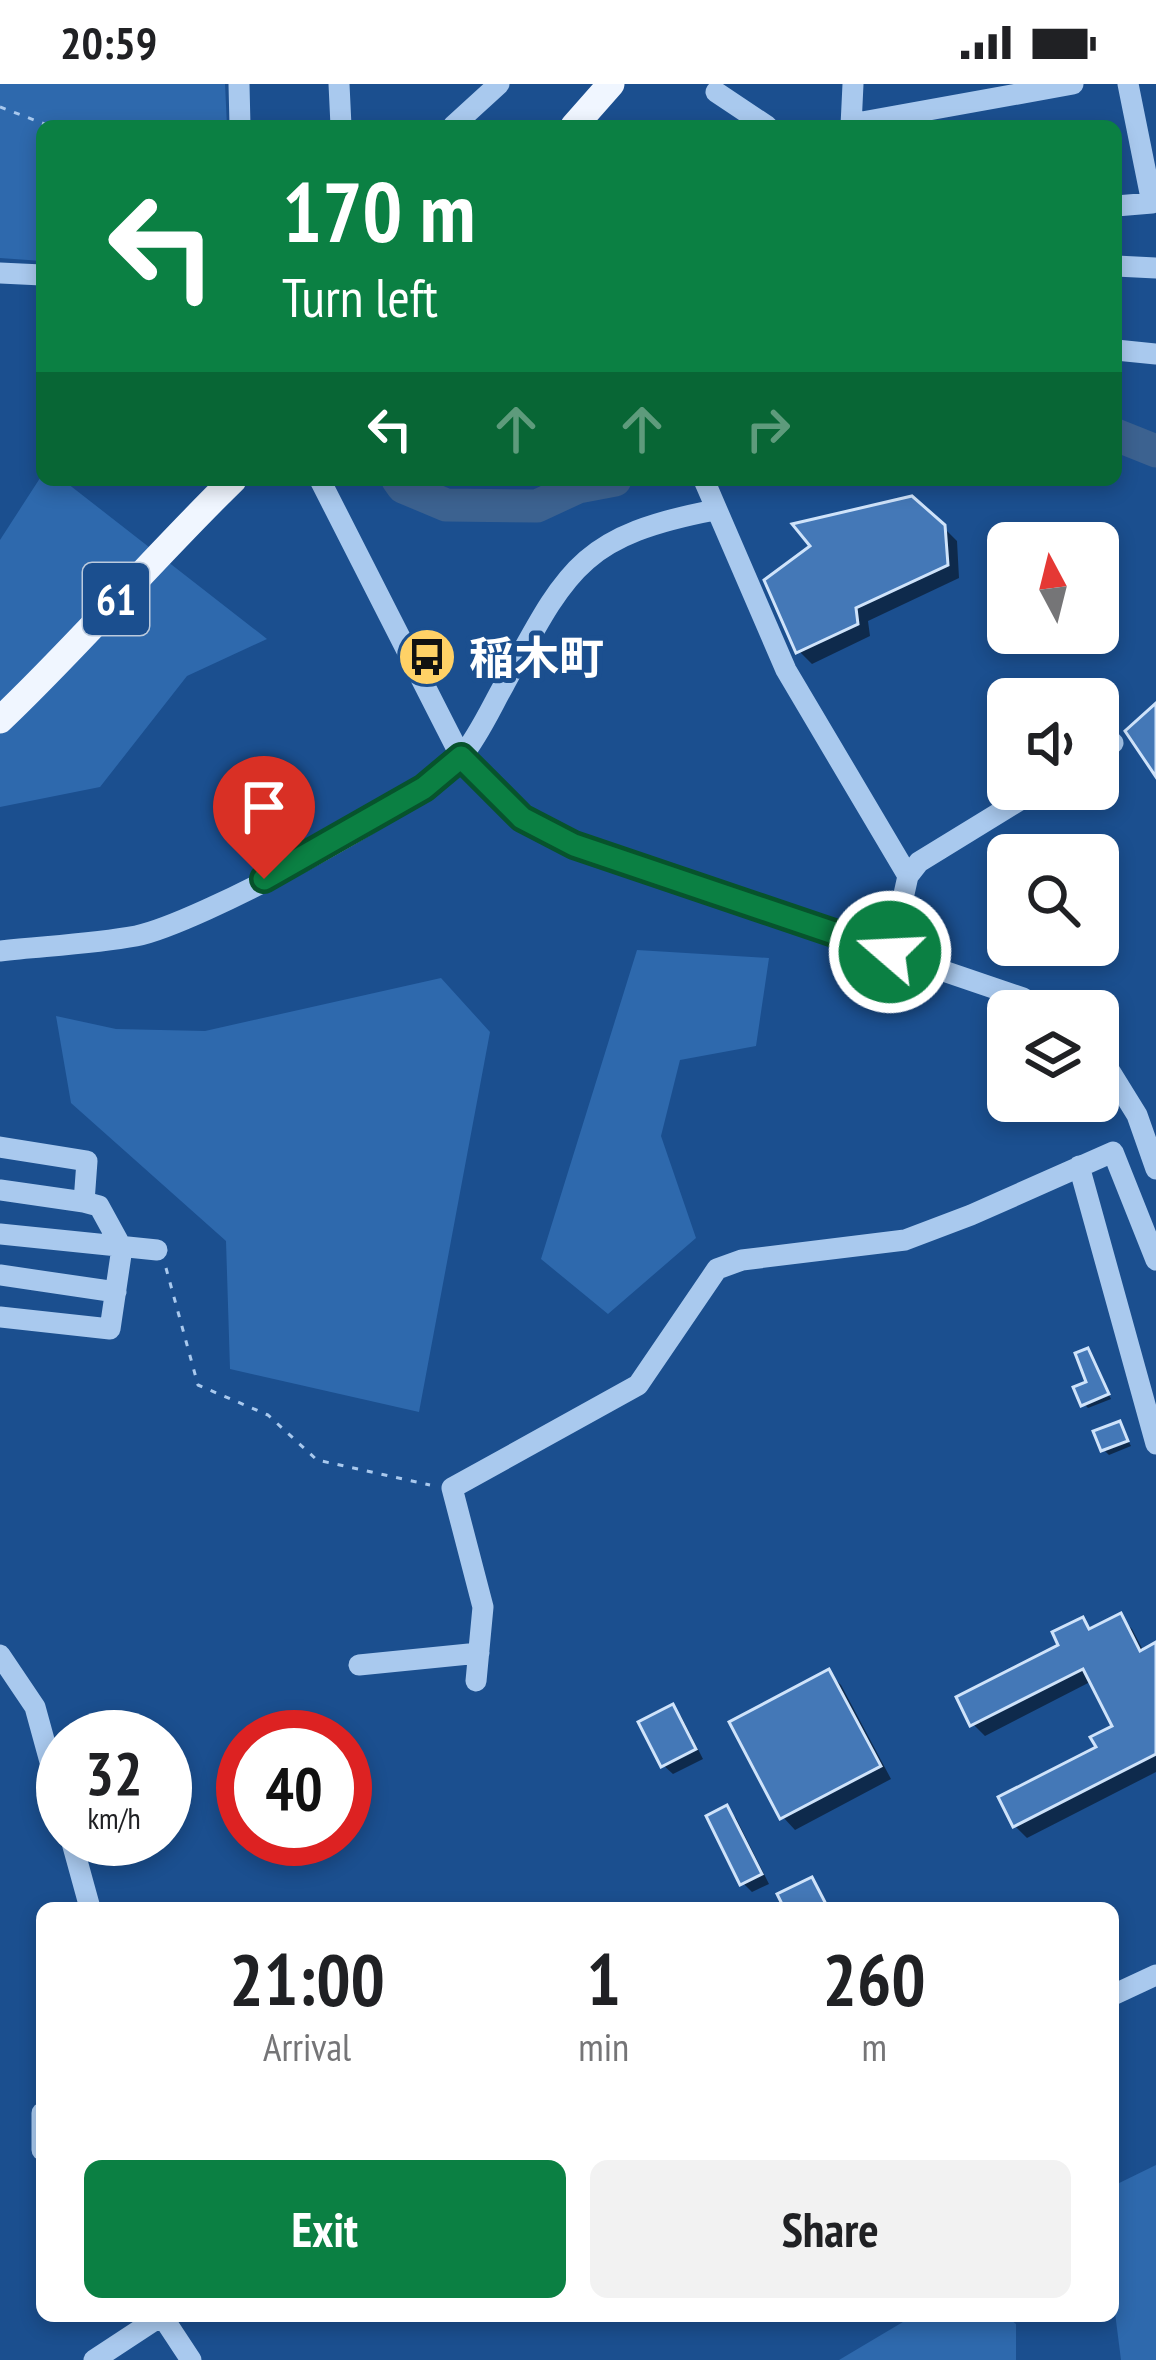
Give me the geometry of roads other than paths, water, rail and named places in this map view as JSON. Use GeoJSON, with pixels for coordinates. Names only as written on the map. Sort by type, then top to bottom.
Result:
{"type":"FeatureCollection","features":[{"type":"Feature","properties":{"kind":"main road"},"geometry":{"type":"LineString","coordinates":[[579,120],[611,84]]}},
{"type":"Feature","properties":{"kind":"main road","name":"61"},"geometry":{"type":"LineString","coordinates":[[0,720],[227,486]]}},
{"type":"Feature","properties":{"kind":"street"},"geometry":{"type":"LineString","coordinates":[[239,84],[240,120]]}},
{"type":"Feature","properties":{"kind":"street"},"geometry":{"type":"LineString","coordinates":[[340,84],[341,120]]}},
{"type":"Feature","properties":{"kind":"street"},"geometry":{"type":"LineString","coordinates":[[851,120],[853,84]]}},
{"type":"Feature","properties":{"kind":"street"},"geometry":{"type":"LineString","coordinates":[[878,120],[1073,84]]}},
{"type":"Feature","properties":{"kind":"street"},"geometry":{"type":"LineString","coordinates":[[1122,206],[1154,207],[1128,84]]}},
{"type":"Feature","properties":{"kind":"street"},"geometry":{"type":"LineString","coordinates":[[459,120],[494,86]]}},
{"type":"Feature","properties":{"kind":"street"},"geometry":{"type":"LineString","coordinates":[[716,92],[758,120]]}},
{"type":"Feature","properties":{"kind":"street"},"geometry":{"type":"LineString","coordinates":[[1122,266],[1156,268]]}},
{"type":"Feature","properties":{"kind":"street"},"geometry":{"type":"LineString","coordinates":[[0,273],[36,275]]}},
{"type":"Feature","properties":{"kind":"street"},"geometry":{"type":"LineString","coordinates":[[1122,351],[1156,354]]}},
{"type":"Feature","properties":{"kind":"street"},"geometry":{"type":"LineString","coordinates":[[323,486],[461,757],[522,818],[574,845],[1000,990]]}},
{"type":"Feature","properties":{"kind":"street"},"geometry":{"type":"LineString","coordinates":[[0,951],[139,936],[187,920],[341,839],[424,788],[461,757],[569,573],[596,549],[709,494],[786,670],[908,876]]}},
{"type":"Feature","properties":{"kind":"street"},"geometry":{"type":"LineString","coordinates":[[890,952],[908,876],[919,862],[1004,810]]}},
{"type":"Feature","properties":{"kind":"street"},"geometry":{"type":"LineString","coordinates":[[1119,1086],[1137,1115],[1156,1169]]}},
{"type":"Feature","properties":{"kind":"street"},"geometry":{"type":"LineString","coordinates":[[0,1147],[87,1161],[85,1202]]}},
{"type":"Feature","properties":{"kind":"street"},"geometry":{"type":"LineString","coordinates":[[476,1681],[483,1607],[452,1488],[638,1385],[717,1270],[742,1260],[905,1240],[1113,1152],[1156,1259]]}},
{"type":"Feature","properties":{"kind":"street"},"geometry":{"type":"LineString","coordinates":[[1079,1166],[1156,1444]]}},
{"type":"Feature","properties":{"kind":"street"},"geometry":{"type":"LineString","coordinates":[[0,1190],[99,1206],[122,1248],[110,1329],[0,1317]]}},
{"type":"Feature","properties":{"kind":"street"},"geometry":{"type":"LineString","coordinates":[[0,1234],[158,1250]]}},
{"type":"Feature","properties":{"kind":"street"},"geometry":{"type":"LineString","coordinates":[[0,1275],[116,1292]]}},
{"type":"Feature","properties":{"kind":"street"},"geometry":{"type":"LineString","coordinates":[[359,1665],[479,1654]]}},
{"type":"Feature","properties":{"kind":"street"},"geometry":{"type":"LineString","coordinates":[[0,1655],[36,1714]]}},
{"type":"Feature","properties":{"kind":"street"},"geometry":{"type":"LineString","coordinates":[[78,1866],[88,1902]]}},
{"type":"Feature","properties":{"kind":"street"},"geometry":{"type":"LineString","coordinates":[[1119,1992],[1156,1975]]}},
{"type":"Feature","properties":{"kind":"street"},"geometry":{"type":"LineString","coordinates":[[94,2360],[152,2322]]}},
{"type":"Feature","properties":{"kind":"street"},"geometry":{"type":"LineString","coordinates":[[165,2322],[191,2360]]}},
{"type":"Feature","properties":{"kind":"waterway"},"geometry":{"type":"LineString","coordinates":[[1122,437],[1156,451]]}},
{"type":"Feature","properties":{"kind":"waterway"},"geometry":{"type":"LineString","coordinates":[[402,486],[446,505],[537,506],[583,486]]}},
{"type":"Feature","properties":{"kind":"place","name":"稲木町"},"geometry":{"type":"Point","coordinates":[427,657]}}]}
